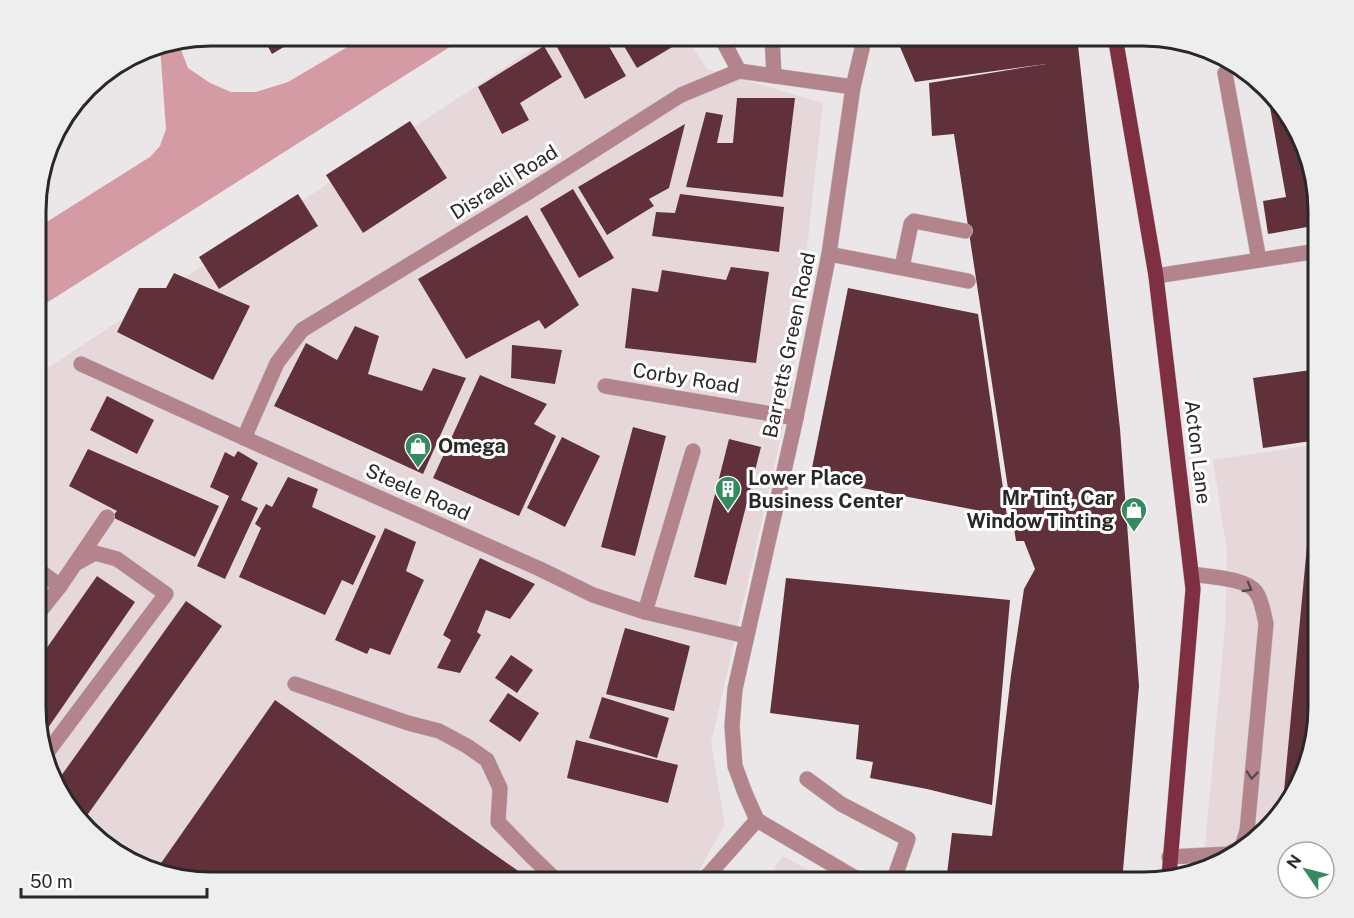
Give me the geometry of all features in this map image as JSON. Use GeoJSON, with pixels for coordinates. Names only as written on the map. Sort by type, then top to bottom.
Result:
{"type":"FeatureCollection","features":[{"type":"Feature","properties":{"kind":"main road","name":"Acton Lane"},"geometry":{"type":"LineString","coordinates":[[1117,46],[1156,276],[1193,589],[1169,869]]}},
{"type":"Feature","properties":{"kind":"street"},"geometry":{"type":"LineString","coordinates":[[726,46],[739,71],[853,87]]}},
{"type":"Feature","properties":{"kind":"street"},"geometry":{"type":"LineString","coordinates":[[772,46],[774,76]]}},
{"type":"Feature","properties":{"kind":"street","name":"Barretts Green Road"},"geometry":{"type":"LineString","coordinates":[[757,820],[735,766],[732,726],[735,688],[830,254],[853,87],[863,46]]}},
{"type":"Feature","properties":{"kind":"street","name":"Disraeli Road"},"geometry":{"type":"LineString","coordinates":[[244,438],[277,363],[302,330],[527,193],[681,95],[739,71]]}},
{"type":"Feature","properties":{"kind":"street"},"geometry":{"type":"LineString","coordinates":[[1225,73],[1259,260]]}},
{"type":"Feature","properties":{"kind":"street"},"geometry":{"type":"LineString","coordinates":[[902,267],[911,224],[914,221],[965,231]]}},
{"type":"Feature","properties":{"kind":"street"},"geometry":{"type":"LineString","coordinates":[[1156,276],[1307,253]]}},
{"type":"Feature","properties":{"kind":"street"},"geometry":{"type":"LineString","coordinates":[[830,254],[969,281]]}},
{"type":"Feature","properties":{"kind":"street","name":"Steele Road"},"geometry":{"type":"LineString","coordinates":[[81,364],[593,594],[645,612],[746,636]]}},
{"type":"Feature","properties":{"kind":"street","name":"Corby Road"},"geometry":{"type":"LineString","coordinates":[[605,386],[796,417]]}},
{"type":"Feature","properties":{"kind":"street"},"geometry":{"type":"LineString","coordinates":[[645,612],[693,451]]}},
{"type":"Feature","properties":{"kind":"street"},"geometry":{"type":"LineString","coordinates":[[46,604],[107,517]]}},
{"type":"Feature","properties":{"kind":"street"},"geometry":{"type":"LineString","coordinates":[[52,747],[166,594],[117,559],[95,553],[75,564]]}},
{"type":"Feature","properties":{"kind":"street"},"geometry":{"type":"LineString","coordinates":[[1192,574],[1249,585],[1258,593],[1266,624],[1246,835]]}},
{"type":"Feature","properties":{"kind":"street"},"geometry":{"type":"LineString","coordinates":[[46,575],[60,585]]}},
{"type":"Feature","properties":{"kind":"street"},"geometry":{"type":"LineString","coordinates":[[295,684],[408,723],[439,731],[487,760],[500,788],[498,822],[547,872]]}},
{"type":"Feature","properties":{"kind":"street"},"geometry":{"type":"LineString","coordinates":[[807,779],[841,804],[908,839],[897,871]]}},
{"type":"Feature","properties":{"kind":"street"},"geometry":{"type":"LineString","coordinates":[[711,871],[757,820],[844,871]]}},
{"type":"Feature","properties":{"kind":"street"},"geometry":{"type":"LineString","coordinates":[[1169,857],[1214,855]]}},
{"type":"Feature","properties":{"kind":"shaded area"},"geometry":{"type":"Polygon","coordinates":[[[349,46],[451,46],[46,303],[46,222],[150,157],[160,146],[166,129],[161,54],[181,50],[188,68],[210,83],[231,92],[256,92],[288,82],[349,46]]]}},
{"type":"Feature","properties":{"kind":"shaded area"},"geometry":{"type":"Polygon","coordinates":[[[537,46],[692,46],[707,69],[823,103],[791,393],[711,743],[725,825],[698,871],[212,872],[169,866],[148,859],[120,844],[87,815],[74,798],[59,770],[48,728],[46,706],[46,369],[537,46]]]}},
{"type":"Feature","properties":{"kind":"shaded area"},"geometry":{"type":"Polygon","coordinates":[[[1307,446],[1307,717],[1299,760],[1280,798],[1259,823],[1243,837],[1204,860],[1225,628],[1227,552],[1213,460],[1307,446]]]}},
{"type":"Feature","properties":{"kind":"shaded area"},"geometry":{"type":"Polygon","coordinates":[[[783,856],[811,871],[772,871],[783,856]]]}},
{"type":"Feature","properties":{"kind":"building"},"geometry":{"type":"Polygon","coordinates":[[[268,46],[285,46],[272,54],[268,46]]]}},
{"type":"Feature","properties":{"kind":"building"},"geometry":{"type":"Polygon","coordinates":[[[544,46],[562,77],[520,103],[529,120],[502,134],[478,87],[544,46]]]}},
{"type":"Feature","properties":{"kind":"building"},"geometry":{"type":"Polygon","coordinates":[[[557,46],[609,46],[626,76],[585,99],[557,46]]]}},
{"type":"Feature","properties":{"kind":"building"},"geometry":{"type":"Polygon","coordinates":[[[624,46],[674,46],[637,68],[624,46]]]}},
{"type":"Feature","properties":{"kind":"building"},"geometry":{"type":"Polygon","coordinates":[[[900,46],[1078,46],[1120,429],[1139,686],[1123,871],[947,871],[952,833],[992,836],[1011,675],[1024,589],[1035,569],[1024,541],[1016,541],[954,134],[932,136],[929,83],[1046,64],[915,82],[900,46]]]}},
{"type":"Feature","properties":{"kind":"building"},"geometry":{"type":"Polygon","coordinates":[[[737,98],[795,98],[783,197],[686,187],[706,112],[723,115],[717,143],[733,143],[737,98]]]}},
{"type":"Feature","properties":{"kind":"building"},"geometry":{"type":"Polygon","coordinates":[[[1270,108],[1295,148],[1302,169],[1307,201],[1307,227],[1268,234],[1263,201],[1286,197],[1270,108]]]}},
{"type":"Feature","properties":{"kind":"building"},"geometry":{"type":"Polygon","coordinates":[[[410,121],[447,178],[363,233],[326,175],[410,121]]]}},
{"type":"Feature","properties":{"kind":"building"},"geometry":{"type":"Polygon","coordinates":[[[685,124],[669,188],[649,199],[654,206],[607,235],[578,187],[685,124]]]}},
{"type":"Feature","properties":{"kind":"building"},"geometry":{"type":"Polygon","coordinates":[[[573,189],[614,258],[579,278],[540,209],[573,189]]]}},
{"type":"Feature","properties":{"kind":"building"},"geometry":{"type":"Polygon","coordinates":[[[298,194],[318,226],[219,289],[199,257],[298,194]]]}},
{"type":"Feature","properties":{"kind":"building"},"geometry":{"type":"Polygon","coordinates":[[[680,194],[784,207],[779,252],[652,236],[656,212],[675,213],[680,194]]]}},
{"type":"Feature","properties":{"kind":"building"},"geometry":{"type":"Polygon","coordinates":[[[527,215],[579,305],[545,329],[539,320],[466,359],[418,279],[527,215]]]}},
{"type":"Feature","properties":{"kind":"building"},"geometry":{"type":"Polygon","coordinates":[[[731,267],[769,272],[756,363],[625,348],[632,288],[658,292],[662,270],[726,280],[731,267]]]}},
{"type":"Feature","properties":{"kind":"building"},"geometry":{"type":"Polygon","coordinates":[[[174,273],[250,306],[213,380],[117,332],[139,288],[166,288],[174,273]]]}},
{"type":"Feature","properties":{"kind":"building"},"geometry":{"type":"Polygon","coordinates":[[[848,288],[978,314],[1007,516],[810,478],[848,288]]]}},
{"type":"Feature","properties":{"kind":"building"},"geometry":{"type":"Polygon","coordinates":[[[355,326],[379,336],[368,374],[422,391],[433,368],[466,378],[423,474],[274,406],[306,343],[337,360],[355,326]]]}},
{"type":"Feature","properties":{"kind":"building"},"geometry":{"type":"Polygon","coordinates":[[[512,345],[562,350],[555,384],[511,378],[512,345]]]}},
{"type":"Feature","properties":{"kind":"building"},"geometry":{"type":"Polygon","coordinates":[[[1307,371],[1307,442],[1263,448],[1253,378],[1307,371]]]}},
{"type":"Feature","properties":{"kind":"building"},"geometry":{"type":"Polygon","coordinates":[[[480,375],[547,404],[534,424],[556,436],[519,516],[433,478],[480,375]]]}},
{"type":"Feature","properties":{"kind":"building"},"geometry":{"type":"Polygon","coordinates":[[[107,396],[154,420],[137,454],[90,430],[107,396]]]}},
{"type":"Feature","properties":{"kind":"building"},"geometry":{"type":"Polygon","coordinates":[[[633,427],[666,436],[635,556],[601,547],[633,427]]]}},
{"type":"Feature","properties":{"kind":"building"},"geometry":{"type":"Polygon","coordinates":[[[562,437],[600,456],[565,527],[527,508],[562,437]]]}},
{"type":"Feature","properties":{"kind":"building","name":"Lower Place Business Center"},"geometry":{"type":"Polygon","coordinates":[[[729,439],[761,447],[726,585],[694,577],[729,439]]]}},
{"type":"Feature","properties":{"kind":"building"},"geometry":{"type":"Polygon","coordinates":[[[88,449],[219,506],[195,557],[112,517],[117,511],[69,486],[88,449]]]}},
{"type":"Feature","properties":{"kind":"building"},"geometry":{"type":"Polygon","coordinates":[[[238,451],[258,463],[241,500],[258,508],[225,579],[197,566],[229,496],[210,487],[225,452],[234,457],[238,451]]]}},
{"type":"Feature","properties":{"kind":"building"},"geometry":{"type":"Polygon","coordinates":[[[288,477],[318,489],[312,507],[376,536],[353,585],[342,580],[325,615],[239,577],[261,528],[255,524],[266,504],[272,507],[288,477]]]}},
{"type":"Feature","properties":{"kind":"building"},"geometry":{"type":"Polygon","coordinates":[[[385,528],[416,542],[406,571],[424,580],[390,655],[370,648],[367,654],[335,640],[385,528]]]}},
{"type":"Feature","properties":{"kind":"building"},"geometry":{"type":"Polygon","coordinates":[[[1307,545],[1307,717],[1299,760],[1284,790],[1307,545]]]}},
{"type":"Feature","properties":{"kind":"building"},"geometry":{"type":"Polygon","coordinates":[[[480,558],[535,584],[510,619],[486,610],[477,632],[481,635],[460,673],[437,668],[451,640],[443,635],[480,558]]]}},
{"type":"Feature","properties":{"kind":"building"},"geometry":{"type":"Polygon","coordinates":[[[97,576],[135,602],[48,728],[46,649],[97,576]]]}},
{"type":"Feature","properties":{"kind":"building"},"geometry":{"type":"Polygon","coordinates":[[[786,578],[1010,600],[992,805],[870,778],[873,762],[856,759],[859,725],[770,713],[786,578]]]}},
{"type":"Feature","properties":{"kind":"building"},"geometry":{"type":"Polygon","coordinates":[[[186,601],[222,626],[87,815],[74,798],[62,775],[186,601]]]}},
{"type":"Feature","properties":{"kind":"building"},"geometry":{"type":"Polygon","coordinates":[[[625,628],[690,646],[674,711],[606,694],[625,628]]]}},
{"type":"Feature","properties":{"kind":"building"},"geometry":{"type":"Polygon","coordinates":[[[511,655],[533,670],[517,693],[495,678],[511,655]]]}},
{"type":"Feature","properties":{"kind":"building"},"geometry":{"type":"Polygon","coordinates":[[[508,693],[539,713],[520,742],[489,721],[508,693]]]}},
{"type":"Feature","properties":{"kind":"building"},"geometry":{"type":"Polygon","coordinates":[[[602,697],[669,718],[657,758],[589,738],[602,697]]]}},
{"type":"Feature","properties":{"kind":"building"},"geometry":{"type":"Polygon","coordinates":[[[275,700],[519,872],[212,872],[161,863],[275,700]]]}},
{"type":"Feature","properties":{"kind":"building"},"geometry":{"type":"Polygon","coordinates":[[[576,740],[678,765],[668,803],[567,778],[576,740]]]}},
{"type":"Feature","properties":{"kind":"place","name":"Omega"},"geometry":{"type":"Point","coordinates":[418,469]}},
{"type":"Feature","properties":{"kind":"place","name":"Lower Place Business Center"},"geometry":{"type":"Point","coordinates":[728,512]}},
{"type":"Feature","properties":{"kind":"place","name":"Mr Tint, Car Window Tinting"},"geometry":{"type":"Point","coordinates":[1134,533]}}]}
